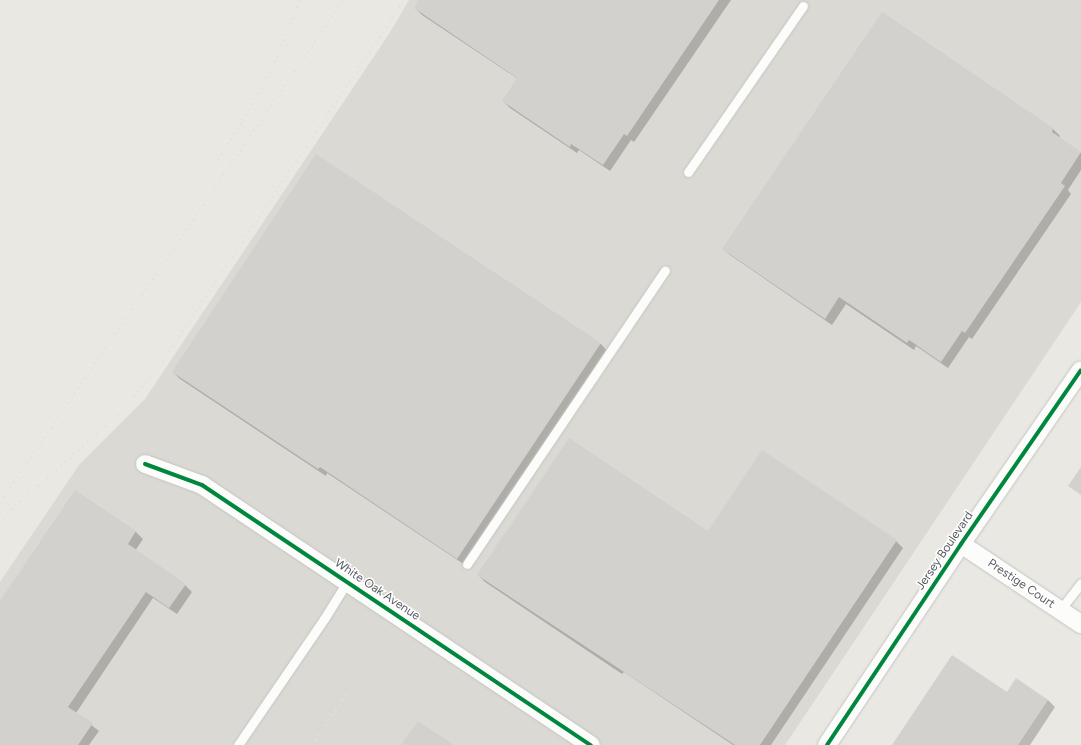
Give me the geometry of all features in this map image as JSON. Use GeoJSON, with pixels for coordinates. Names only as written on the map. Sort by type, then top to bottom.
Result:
{"type":"FeatureCollection","features":[{"type":"Feature","properties":{"kind":"street","name":"Jersey Boulevard"},"geometry":{"type":"LineString","coordinates":[[827,745],[961,544],[1081,370]]}},
{"type":"Feature","properties":{"kind":"street","name":"White Oak Avenue"},"geometry":{"type":"LineString","coordinates":[[145,464],[202,485],[591,745]]}},
{"type":"Feature","properties":{"kind":"street","name":"Prestige Court"},"geometry":{"type":"LineString","coordinates":[[961,544],[1081,624]]}},
{"type":"Feature","properties":{"kind":"lane"},"geometry":{"type":"LineString","coordinates":[[688,172],[803,6]]}},
{"type":"Feature","properties":{"kind":"lane"},"geometry":{"type":"LineString","coordinates":[[466,564],[665,270]]}},
{"type":"Feature","properties":{"kind":"lane"},"geometry":{"type":"LineString","coordinates":[[238,745],[324,619],[347,582]]}},
{"type":"Feature","properties":{"kind":"lane"},"geometry":{"type":"LineString","coordinates":[[1060,610],[1081,583]]}},
{"type":"Feature","properties":{"kind":"shaded area"},"geometry":{"type":"Polygon","coordinates":[[[409,0],[1081,0],[1081,302],[785,745],[0,745],[0,582],[79,465],[145,399],[389,34],[409,0]]]}},
{"type":"Feature","properties":{"kind":"building"},"geometry":{"type":"Polygon","coordinates":[[[419,0],[719,0],[627,136],[624,134],[603,165],[571,144],[570,147],[502,101],[517,78],[414,8],[419,0]]]}},
{"type":"Feature","properties":{"kind":"building"},"geometry":{"type":"Polygon","coordinates":[[[882,12],[1053,128],[1052,132],[1081,152],[1061,183],[1065,186],[965,333],[962,331],[941,362],[909,340],[907,343],[839,297],[825,319],[722,249],[882,12]]]}},
{"type":"Feature","properties":{"kind":"building"},"geometry":{"type":"Polygon","coordinates":[[[316,154],[601,343],[457,559],[320,467],[318,469],[172,372],[316,154]]]}},
{"type":"Feature","properties":{"kind":"building"},"geometry":{"type":"Polygon","coordinates":[[[569,438],[708,531],[762,450],[897,540],[760,745],[735,745],[477,575],[569,438]]]}},
{"type":"Feature","properties":{"kind":"building"},"geometry":{"type":"Polygon","coordinates":[[[1081,467],[1081,495],[1068,486],[1081,467]]]}},
{"type":"Feature","properties":{"kind":"building"},"geometry":{"type":"Polygon","coordinates":[[[75,490],[136,531],[128,544],[186,584],[169,608],[146,592],[68,707],[93,723],[78,745],[0,745],[0,601],[75,490]]]}},
{"type":"Feature","properties":{"kind":"building"},"geometry":{"type":"Polygon","coordinates":[[[952,655],[1007,692],[1016,678],[1048,700],[1018,745],[892,745],[952,655]]]}},
{"type":"Feature","properties":{"kind":"building"},"geometry":{"type":"Polygon","coordinates":[[[418,721],[454,745],[401,745],[418,721]]]}},
{"type":"Feature","properties":{"kind":"railway"},"geometry":{"type":"LineString","coordinates":[[218,159],[243,120],[277,57],[300,0]]}},
{"type":"Feature","properties":{"kind":"railway"},"geometry":{"type":"LineString","coordinates":[[0,502],[343,0]]}},
{"type":"Feature","properties":{"kind":"railway"},"geometry":{"type":"LineString","coordinates":[[0,523],[15,505],[114,419],[159,366],[404,0]]}},
{"type":"Feature","properties":{"kind":"railway"},"geometry":{"type":"LineString","coordinates":[[312,745],[347,693]]}},
{"type":"Feature","properties":{"kind":"cycle path"},"geometry":{"type":"LineString","coordinates":[[827,745],[961,544],[1081,370]]}},
{"type":"Feature","properties":{"kind":"cycle path"},"geometry":{"type":"LineString","coordinates":[[145,464],[202,485],[591,745]]}}]}
